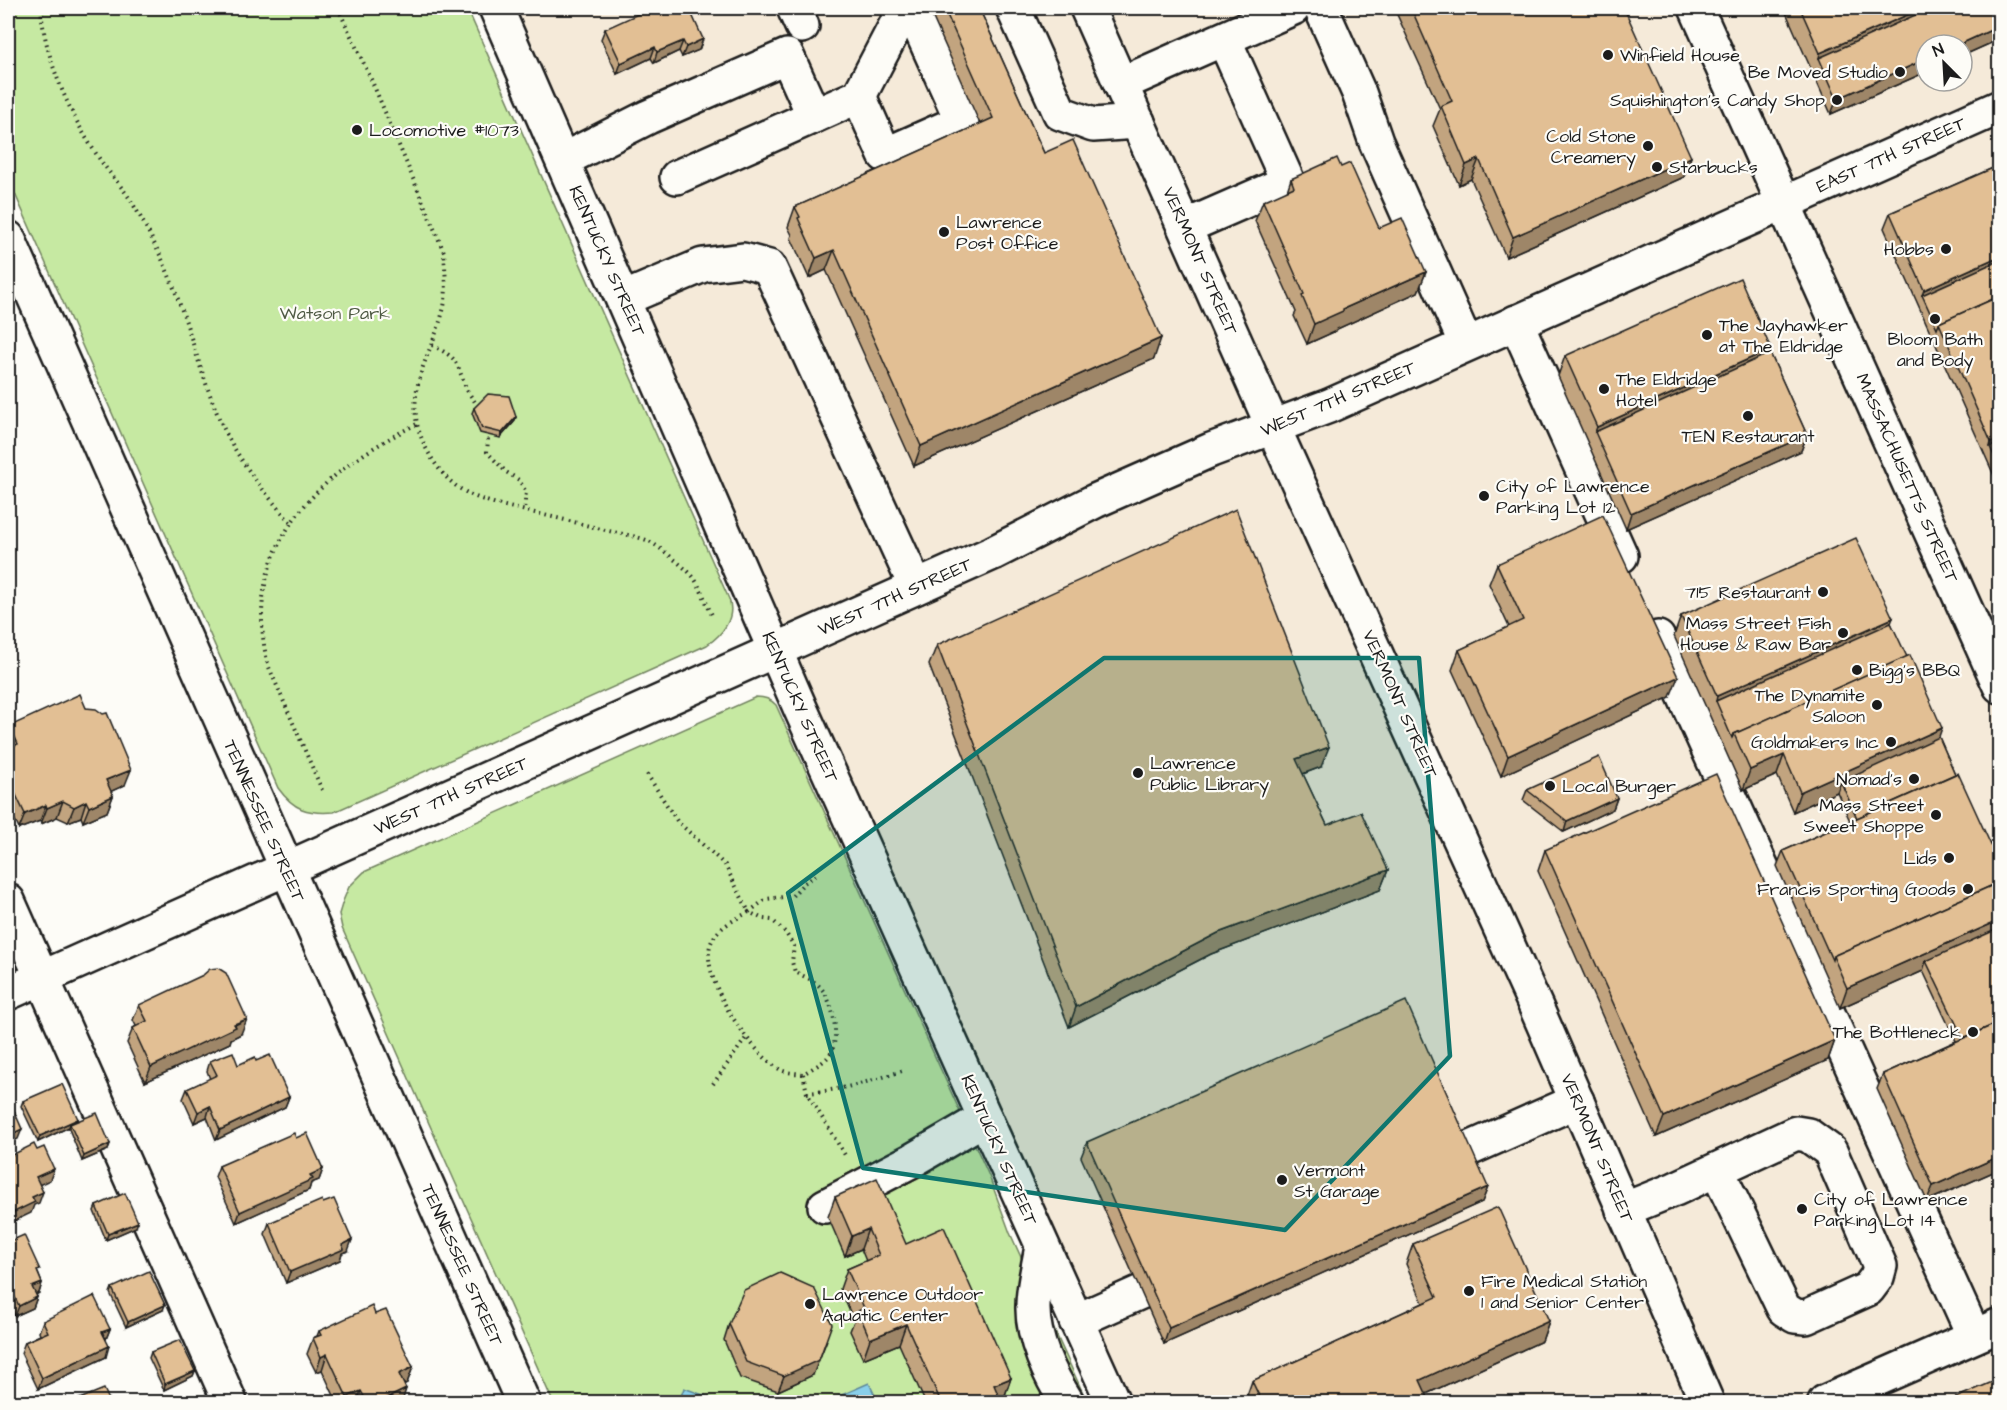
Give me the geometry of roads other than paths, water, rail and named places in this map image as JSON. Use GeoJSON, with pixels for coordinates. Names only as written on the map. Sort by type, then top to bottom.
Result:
{"type":"FeatureCollection","features":[{"type":"Feature","properties":{"kind":"street","name":"KENTUCKY STREET"},"geometry":{"type":"LineString","coordinates":[[496,8],[775,650],[1113,1402]]}},
{"type":"Feature","properties":{"kind":"street"},"geometry":{"type":"LineString","coordinates":[[677,177],[859,96],[905,8]]}},
{"type":"Feature","properties":{"kind":"street"},"geometry":{"type":"LineString","coordinates":[[859,96],[885,155],[962,121],[911,8]]}},
{"type":"Feature","properties":{"kind":"street"},"geometry":{"type":"LineString","coordinates":[[1013,8],[1060,113],[1093,125],[1138,122]]}},
{"type":"Feature","properties":{"kind":"street","name":"VERMONT STREET"},"geometry":{"type":"LineString","coordinates":[[1087,8],[1273,427],[1422,752],[1577,1101],[1707,1402]]}},
{"type":"Feature","properties":{"kind":"street"},"geometry":{"type":"LineString","coordinates":[[1121,84],[1293,8]]}},
{"type":"Feature","properties":{"kind":"street"},"geometry":{"type":"LineString","coordinates":[[1322,8],[1359,93],[1376,142],[1466,344]]}},
{"type":"Feature","properties":{"kind":"street","name":"MASSACHUSETTS STREET"},"geometry":{"type":"LineString","coordinates":[[1696,8],[2000,686]]}},
{"type":"Feature","properties":{"kind":"street"},"geometry":{"type":"LineString","coordinates":[[1185,227],[1287,182],[1224,39]]}},
{"type":"Feature","properties":{"kind":"street"},"geometry":{"type":"LineString","coordinates":[[562,160],[648,117],[787,56],[814,116]]}},
{"type":"Feature","properties":{"kind":"street","name":"EAST 7TH STREET"},"geometry":{"type":"LineString","coordinates":[[1783,203],[2000,107]]}},
{"type":"Feature","properties":{"kind":"street","name":"WEST 7TH STREET"},"geometry":{"type":"LineString","coordinates":[[8,993],[993,553],[1095,501],[1211,450],[1329,406],[1783,203]]}},
{"type":"Feature","properties":{"kind":"street","name":"TENNESSEE STREET"},"geometry":{"type":"LineString","coordinates":[[8,238],[523,1402]]}},
{"type":"Feature","properties":{"kind":"street"},"geometry":{"type":"LineString","coordinates":[[623,299],[703,265],[743,260],[769,267],[916,587]]}},
{"type":"Feature","properties":{"kind":"street"},"geometry":{"type":"LineString","coordinates":[[1515,322],[1634,584]]}},
{"type":"Feature","properties":{"kind":"street"},"geometry":{"type":"LineString","coordinates":[[1648,616],[1987,1331],[1825,1402]]}},
{"type":"Feature","properties":{"kind":"street"},"geometry":{"type":"LineString","coordinates":[[8,901],[230,1402]]}},
{"type":"Feature","properties":{"kind":"street"},"geometry":{"type":"LineString","coordinates":[[1461,1153],[1577,1101]]}},
{"type":"Feature","properties":{"kind":"street"},"geometry":{"type":"LineString","coordinates":[[825,1206],[913,1160],[985,1118]]}},
{"type":"Feature","properties":{"kind":"street"},"geometry":{"type":"LineString","coordinates":[[1623,1210],[1796,1133],[1808,1136],[1830,1151],[1880,1266],[1877,1277],[1868,1289],[1806,1317],[1795,1316],[1784,1309],[1717,1170]]}},
{"type":"Feature","properties":{"kind":"street"},"geometry":{"type":"LineString","coordinates":[[1042,1246],[1033,1305],[1035,1333],[1059,1391],[1067,1402]]}},
{"type":"Feature","properties":{"kind":"street"},"geometry":{"type":"LineString","coordinates":[[1076,1321],[1141,1292]]}},
{"type":"Feature","properties":{"kind":"water"},"geometry":{"type":"Polygon","coordinates":[[[869,1383],[878,1402],[826,1402],[869,1383]]]}},
{"type":"Feature","properties":{"kind":"water"},"geometry":{"type":"Polygon","coordinates":[[[684,1388],[722,1402],[679,1402],[684,1388]]]}},
{"type":"Feature","properties":{"kind":"place","name":"Winfield House"},"geometry":{"type":"Point","coordinates":[1608,55]}},
{"type":"Feature","properties":{"kind":"place","name":"Be Moved Studio"},"geometry":{"type":"Point","coordinates":[1900,72]}},
{"type":"Feature","properties":{"kind":"place","name":"Squishington's Candy Shop"},"geometry":{"type":"Point","coordinates":[1837,100]}},
{"type":"Feature","properties":{"kind":"place","name":"Locomotive #1073"},"geometry":{"type":"Point","coordinates":[357,130]}},
{"type":"Feature","properties":{"kind":"place","name":"Cold Stone Creamery"},"geometry":{"type":"Point","coordinates":[1648,146]}},
{"type":"Feature","properties":{"kind":"place","name":"Starbucks"},"geometry":{"type":"Point","coordinates":[1657,167]}},
{"type":"Feature","properties":{"kind":"place","name":"Lawrence Post Office"},"geometry":{"type":"Point","coordinates":[944,232]}},
{"type":"Feature","properties":{"kind":"place","name":"Hobbs"},"geometry":{"type":"Point","coordinates":[1946,249]}},
{"type":"Feature","properties":{"kind":"place","name":"Bloom Bath and Body"},"geometry":{"type":"Point","coordinates":[1935,319]}},
{"type":"Feature","properties":{"kind":"place","name":"The Jayhawker at The Eldridge"},"geometry":{"type":"Point","coordinates":[1707,335]}},
{"type":"Feature","properties":{"kind":"place","name":"The Eldridge Hotel"},"geometry":{"type":"Point","coordinates":[1604,389]}},
{"type":"Feature","properties":{"kind":"place","name":"TEN Restaurant"},"geometry":{"type":"Point","coordinates":[1748,416]}},
{"type":"Feature","properties":{"kind":"place","name":"City of Lawrence Parking Lot 12"},"geometry":{"type":"Point","coordinates":[1484,496]}},
{"type":"Feature","properties":{"kind":"place","name":"715 Restaurant"},"geometry":{"type":"Point","coordinates":[1823,592]}},
{"type":"Feature","properties":{"kind":"place","name":"Mass Street Fish House & Raw Bar"},"geometry":{"type":"Point","coordinates":[1843,633]}},
{"type":"Feature","properties":{"kind":"place","name":"Bigg's BBQ"},"geometry":{"type":"Point","coordinates":[1857,670]}},
{"type":"Feature","properties":{"kind":"place","name":"The Dynamite Saloon"},"geometry":{"type":"Point","coordinates":[1877,705]}},
{"type":"Feature","properties":{"kind":"place","name":"Goldmakers Inc"},"geometry":{"type":"Point","coordinates":[1891,742]}},
{"type":"Feature","properties":{"kind":"place","name":"Lawrence Public Library"},"geometry":{"type":"Point","coordinates":[1138,773]}},
{"type":"Feature","properties":{"kind":"place","name":"Nomad's"},"geometry":{"type":"Point","coordinates":[1914,779]}},
{"type":"Feature","properties":{"kind":"place","name":"Local Burger"},"geometry":{"type":"Point","coordinates":[1550,786]}},
{"type":"Feature","properties":{"kind":"place","name":"Mass Street Sweet Shoppe"},"geometry":{"type":"Point","coordinates":[1936,815]}},
{"type":"Feature","properties":{"kind":"place","name":"Lids"},"geometry":{"type":"Point","coordinates":[1949,858]}},
{"type":"Feature","properties":{"kind":"place","name":"Francis Sporting Goods"},"geometry":{"type":"Point","coordinates":[1968,889]}},
{"type":"Feature","properties":{"kind":"place","name":"The Bottleneck"},"geometry":{"type":"Point","coordinates":[1973,1032]}},
{"type":"Feature","properties":{"kind":"place","name":"Vermont St Garage"},"geometry":{"type":"Point","coordinates":[1282,1180]}},
{"type":"Feature","properties":{"kind":"place","name":"City of Lawrence Parking Lot 14"},"geometry":{"type":"Point","coordinates":[1802,1209]}},
{"type":"Feature","properties":{"kind":"place","name":"Fire Medical Station 1 and Senior Center"},"geometry":{"type":"Point","coordinates":[1469,1291]}},
{"type":"Feature","properties":{"kind":"place","name":"Lawrence Outdoor Aquatic Center"},"geometry":{"type":"Point","coordinates":[810,1304]}},
{"type":"Feature","properties":{"kind":"park label","name":"Watson Park"},"geometry":{"type":"Point","coordinates":[335,313]}}]}
